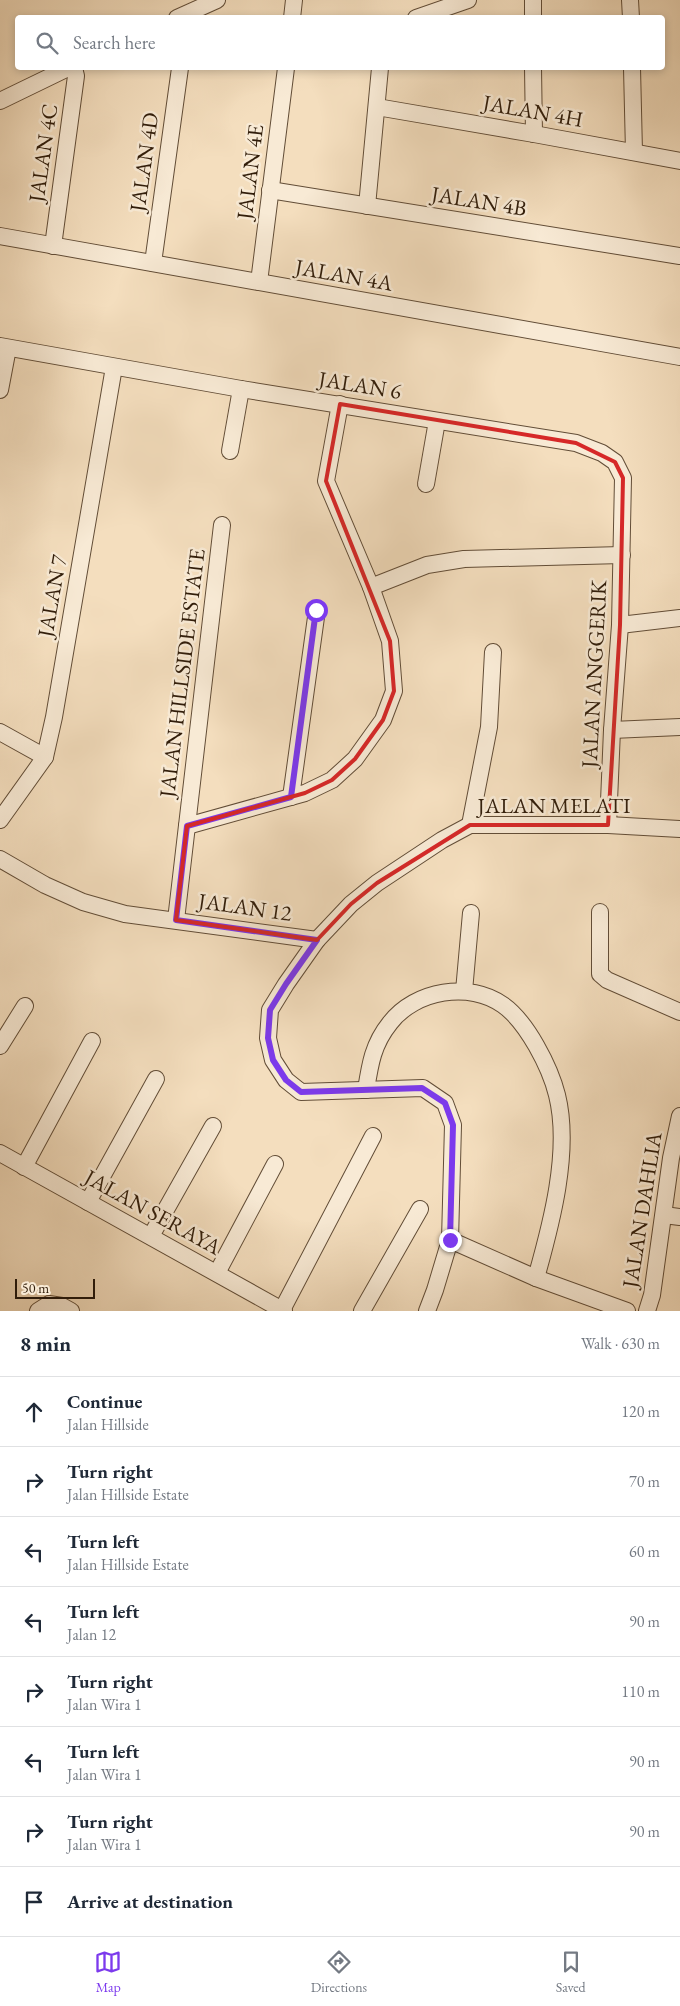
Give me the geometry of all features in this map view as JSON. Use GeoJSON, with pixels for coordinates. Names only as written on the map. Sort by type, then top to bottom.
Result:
{"type":"FeatureCollection","features":[{"type":"Feature","properties":{"kind":"street"},"geometry":{"type":"LineString","coordinates":[[184,12],[216,0]]}},
{"type":"Feature","properties":{"kind":"street"},"geometry":{"type":"LineString","coordinates":[[292,15],[294,0]]}},
{"type":"Feature","properties":{"kind":"street"},"geometry":{"type":"LineString","coordinates":[[425,15],[468,0]]}},
{"type":"Feature","properties":{"kind":"street"},"geometry":{"type":"LineString","coordinates":[[533,0],[533,15]]}},
{"type":"Feature","properties":{"kind":"street"},"geometry":{"type":"LineString","coordinates":[[630,0],[631,15]]}},
{"type":"Feature","properties":{"kind":"street"},"geometry":{"type":"LineString","coordinates":[[0,101],[64,70]]}},
{"type":"Feature","properties":{"kind":"street","name":"JALAN 4C"},"geometry":{"type":"LineString","coordinates":[[53,246],[76,76],[74,70]]}},
{"type":"Feature","properties":{"kind":"street","name":"JALAN 4D"},"geometry":{"type":"LineString","coordinates":[[153,264],[180,70]]}},
{"type":"Feature","properties":{"kind":"street","name":"JALAN 4E"},"geometry":{"type":"LineString","coordinates":[[259,282],[286,70]]}},
{"type":"Feature","properties":{"kind":"street"},"geometry":{"type":"LineString","coordinates":[[367,206],[380,70]]}},
{"type":"Feature","properties":{"kind":"street"},"geometry":{"type":"LineString","coordinates":[[533,70],[534,134]]}},
{"type":"Feature","properties":{"kind":"street"},"geometry":{"type":"LineString","coordinates":[[632,70],[634,152]]}},
{"type":"Feature","properties":{"kind":"street","name":"JALAN 4H"},"geometry":{"type":"LineString","coordinates":[[377,107],[634,152],[680,162]]}},
{"type":"Feature","properties":{"kind":"street","name":"JALAN 4B"},"geometry":{"type":"LineString","coordinates":[[270,190],[680,256]]}},
{"type":"Feature","properties":{"kind":"street","name":"JALAN 4A"},"geometry":{"type":"LineString","coordinates":[[0,236],[680,358]]}},
{"type":"Feature","properties":{"kind":"street"},"geometry":{"type":"LineString","coordinates":[[0,390],[4,347]]}},
{"type":"Feature","properties":{"kind":"street","name":"JALAN 6"},"geometry":{"type":"LineString","coordinates":[[4,347],[241,389],[576,443],[602,453],[615,462],[623,478],[622,555]]}},
{"type":"Feature","properties":{"kind":"street","name":"JALAN 7"},"geometry":{"type":"LineString","coordinates":[[0,820],[45,757],[54,717],[114,367]]}},
{"type":"Feature","properties":{"kind":"street"},"geometry":{"type":"LineString","coordinates":[[230,451],[241,389]]}},
{"type":"Feature","properties":{"kind":"street","name":"JALAN HILLSIDE ESTATE"},"geometry":{"type":"LineString","coordinates":[[187,826],[291,797],[332,780],[355,759],[382,720],[394,691],[390,641],[371,587],[326,481],[340,404]]}},
{"type":"Feature","properties":{"kind":"street"},"geometry":{"type":"LineString","coordinates":[[426,484],[437,421]]}},
{"type":"Feature","properties":{"kind":"street","name":"JALAN HILLSIDE ESTATE"},"geometry":{"type":"LineString","coordinates":[[176,920],[222,525]]}},
{"type":"Feature","properties":{"kind":"street"},"geometry":{"type":"LineString","coordinates":[[371,587],[427,565],[464,559],[622,555]]}},
{"type":"Feature","properties":{"kind":"street","name":"JALAN ANGGERIK"},"geometry":{"type":"LineString","coordinates":[[608,825],[612,730],[620,625],[622,555]]}},
{"type":"Feature","properties":{"kind":"street"},"geometry":{"type":"LineString","coordinates":[[291,797],[316,610]]}},
{"type":"Feature","properties":{"kind":"street"},"geometry":{"type":"LineString","coordinates":[[620,625],[680,618]]}},
{"type":"Feature","properties":{"kind":"street"},"geometry":{"type":"LineString","coordinates":[[470,825],[489,727],[493,652]]}},
{"type":"Feature","properties":{"kind":"street"},"geometry":{"type":"LineString","coordinates":[[612,730],[680,727]]}},
{"type":"Feature","properties":{"kind":"street"},"geometry":{"type":"LineString","coordinates":[[0,732],[45,757]]}},
{"type":"Feature","properties":{"kind":"street","name":"JALAN MELATI"},"geometry":{"type":"LineString","coordinates":[[366,1090],[301,1092],[286,1080],[273,1060],[268,1038],[270,1010],[286,984],[317,940],[351,904],[377,883],[442,840],[470,825],[608,825],[680,829]]}},
{"type":"Feature","properties":{"kind":"street","name":"JALAN 12"},"geometry":{"type":"LineString","coordinates":[[0,859],[45,885],[83,902],[125,914],[317,940]]}},
{"type":"Feature","properties":{"kind":"street"},"geometry":{"type":"LineString","coordinates":[[600,912],[600,974],[606,980],[680,1012]]}},
{"type":"Feature","properties":{"kind":"street"},"geometry":{"type":"LineString","coordinates":[[464,990],[471,913]]}},
{"type":"Feature","properties":{"kind":"street"},"geometry":{"type":"LineString","coordinates":[[427,1311],[450,1240],[453,1125],[445,1103],[422,1088],[366,1090],[370,1059],[390,1022],[409,1005],[435,995],[464,990],[483,995],[504,1005],[526,1028],[544,1062],[557,1096],[562,1139],[553,1218],[536,1278]]}},
{"type":"Feature","properties":{"kind":"street"},"geometry":{"type":"LineString","coordinates":[[0,1046],[24,1006]]}},
{"type":"Feature","properties":{"kind":"street"},"geometry":{"type":"LineString","coordinates":[[24,1167],[92,1041]]}},
{"type":"Feature","properties":{"kind":"street"},"geometry":{"type":"LineString","coordinates":[[88,1202],[156,1079]]}},
{"type":"Feature","properties":{"kind":"street","name":"JALAN DAHLIA"},"geometry":{"type":"LineString","coordinates":[[647,1310],[652,1295],[680,1116]]}},
{"type":"Feature","properties":{"kind":"street"},"geometry":{"type":"LineString","coordinates":[[151,1236],[213,1126]]}},
{"type":"Feature","properties":{"kind":"street"},"geometry":{"type":"LineString","coordinates":[[283,1310],[373,1136]]}},
{"type":"Feature","properties":{"kind":"street","name":"JALAN SERAYA"},"geometry":{"type":"LineString","coordinates":[[0,1153],[283,1310]]}},
{"type":"Feature","properties":{"kind":"street"},"geometry":{"type":"LineString","coordinates":[[217,1273],[276,1164]]}},
{"type":"Feature","properties":{"kind":"street"},"geometry":{"type":"LineString","coordinates":[[362,1311],[420,1209]]}},
{"type":"Feature","properties":{"kind":"street"},"geometry":{"type":"LineString","coordinates":[[664,1215],[680,1217]]}},
{"type":"Feature","properties":{"kind":"street"},"geometry":{"type":"LineString","coordinates":[[450,1240],[536,1278],[627,1311]]}},
{"type":"Feature","properties":{"kind":"street"},"geometry":{"type":"LineString","coordinates":[[38,1311],[49,1304],[62,1306],[71,1311]]}},
{"type":"Feature","properties":{"kind":"highlighted area"},"geometry":{"type":"Polygon","coordinates":[[[340,404],[576,443],[615,462],[623,478],[620,625],[608,825],[470,825],[377,883],[351,904],[317,940],[176,920],[187,826],[305,793],[332,780],[355,759],[383,720],[394,691],[390,641],[326,481],[340,404]]]}},
{"type":"Feature","properties":{"kind":"route"},"geometry":{"type":"LineString","coordinates":[[316,610],[291,797],[187,826],[176,920],[317,940],[270,1010],[268,1038],[273,1060],[286,1080],[301,1092],[422,1088],[445,1103],[453,1125],[450,1240]]}}]}
